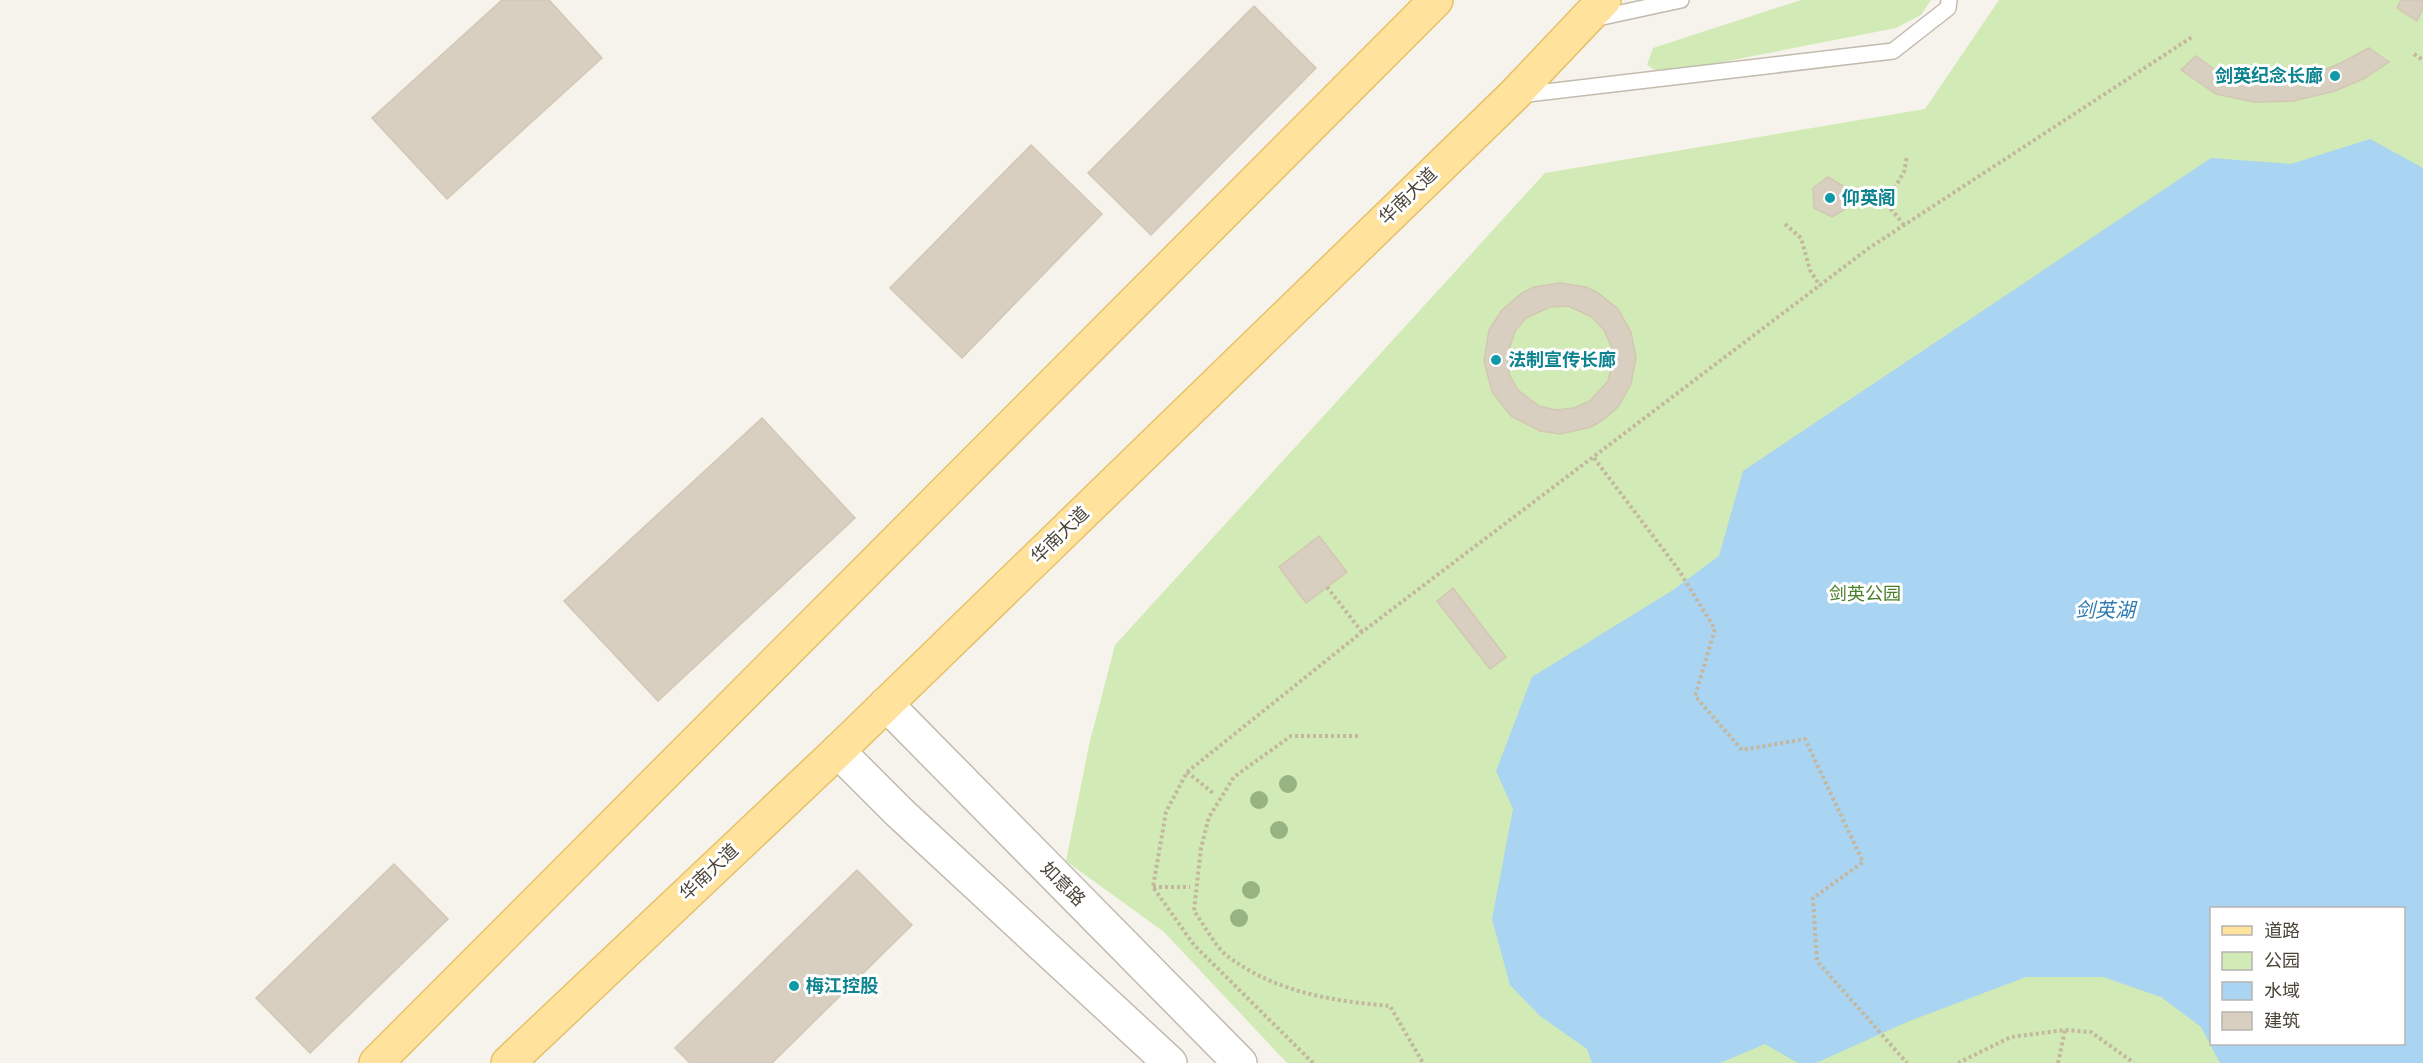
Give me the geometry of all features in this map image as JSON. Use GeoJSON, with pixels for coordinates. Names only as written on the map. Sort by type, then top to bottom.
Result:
{"type":"FeatureCollection","features":[{"type":"Feature","properties":{"kind":"main road"},"geometry":{"type":"LineString","coordinates":[[376,1063],[1436,0]]}},
{"type":"Feature","properties":{"kind":"main road","name":"华南大道"},"geometry":{"type":"LineString","coordinates":[[508,1063],[838,751],[1514,95],[1594,11]]}},
{"type":"Feature","properties":{"kind":"street","name":"如意路"},"geometry":{"type":"LineString","coordinates":[[886,704],[1240,1063]]}},
{"type":"Feature","properties":{"kind":"street"},"geometry":{"type":"LineString","coordinates":[[838,751],[900,813],[1170,1063]]}},
{"type":"Feature","properties":{"kind":"lane"},"geometry":{"type":"LineString","coordinates":[[1594,11],[1681,0]]}},
{"type":"Feature","properties":{"kind":"lane"},"geometry":{"type":"LineString","coordinates":[[1514,95],[1893,51],[1948,8],[1949,0]]}},
{"type":"Feature","properties":{"kind":"path"},"geometry":{"type":"LineString","coordinates":[[1313,1063],[1194,945],[1153,887],[1166,812],[1187,772],[1362,632],[1869,248],[2192,37]]}},
{"type":"Feature","properties":{"kind":"path"},"geometry":{"type":"LineString","coordinates":[[2414,54],[2423,60]]}},
{"type":"Feature","properties":{"kind":"path"},"geometry":{"type":"LineString","coordinates":[[1904,225],[1891,209],[1892,192],[1904,172],[1907,156]]}},
{"type":"Feature","properties":{"kind":"path"},"geometry":{"type":"LineString","coordinates":[[1785,224],[1801,238],[1809,270],[1820,285]]}},
{"type":"Feature","properties":{"kind":"path"},"geometry":{"type":"LineString","coordinates":[[1594,458],[1678,569],[1714,629],[1695,696],[1742,750],[1805,739],[1863,862],[1813,898],[1817,961],[1907,1063]]}},
{"type":"Feature","properties":{"kind":"path"},"geometry":{"type":"LineString","coordinates":[[1327,587],[1362,632]]}},
{"type":"Feature","properties":{"kind":"path"},"geometry":{"type":"LineString","coordinates":[[1358,736],[1291,736],[1234,777],[1209,817],[1201,848],[1194,911],[1224,954],[1275,984],[1346,1002],[1390,1006],[1423,1063]]}},
{"type":"Feature","properties":{"kind":"path"},"geometry":{"type":"LineString","coordinates":[[1187,772],[1213,793]]}},
{"type":"Feature","properties":{"kind":"path"},"geometry":{"type":"LineString","coordinates":[[1153,887],[1190,887]]}},
{"type":"Feature","properties":{"kind":"path"},"geometry":{"type":"LineString","coordinates":[[1958,1063],[2011,1038],[2065,1030],[2091,1032],[2134,1063]]}},
{"type":"Feature","properties":{"kind":"path"},"geometry":{"type":"LineString","coordinates":[[2058,1063],[2065,1030]]}},
{"type":"Feature","properties":{"kind":"green space"},"geometry":{"type":"Polygon","coordinates":[[[1801,0],[1931,0],[1921,15],[1896,28],[1661,74],[1647,65],[1653,48],[1801,0]]]}},
{"type":"Feature","properties":{"kind":"green space","name":"剑英公园"},"geometry":{"type":"Polygon","coordinates":[[[1999,0],[2423,0],[2423,1063],[1287,1063],[1164,932],[1066,861],[1089,745],[1115,645],[1545,173],[1925,109],[1999,0]]]}},
{"type":"Feature","properties":{"kind":"water","name":"剑英湖"},"geometry":{"type":"Polygon","coordinates":[[[2370,139],[2423,168],[2423,1063],[2220,1063],[2210,1045],[2405,1045],[2405,907],[2210,907],[2210,1044],[2201,1027],[2161,997],[2103,977],[2026,977],[1907,1022],[1816,1063],[1798,1063],[1765,1044],[1720,1063],[1592,1063],[1587,1049],[1540,1016],[1510,985],[1492,919],[1513,809],[1496,771],[1532,677],[1673,590],[1719,556],[1743,471],[2211,158],[2291,164],[2370,139]]]}},
{"type":"Feature","properties":{"kind":"building"},"geometry":{"type":"Polygon","coordinates":[[[502,0],[549,0],[602,58],[447,199],[372,118],[502,0]]]}},
{"type":"Feature","properties":{"kind":"building"},"geometry":{"type":"Polygon","coordinates":[[[2401,0],[2423,0],[2423,8],[2417,21],[2397,8],[2401,0]]]}},
{"type":"Feature","properties":{"kind":"building"},"geometry":{"type":"Polygon","coordinates":[[[1254,6],[1316,68],[1151,235],[1088,173],[1254,6]]]}},
{"type":"Feature","properties":{"kind":"building","name":"剑英纪念长廊"},"geometry":{"type":"Polygon","coordinates":[[[2369,48],[2389,62],[2365,78],[2335,91],[2293,101],[2254,102],[2216,94],[2181,70],[2196,56],[2214,69],[2240,79],[2273,81],[2311,75],[2369,48]]]}},
{"type":"Feature","properties":{"kind":"building"},"geometry":{"type":"Polygon","coordinates":[[[1031,145],[1102,214],[962,358],[890,288],[1031,145]]]}},
{"type":"Feature","properties":{"kind":"building","name":"仰英阁"},"geometry":{"type":"Polygon","coordinates":[[[1828,177],[1846,188],[1847,208],[1832,217],[1814,208],[1813,188],[1828,177]]]}},
{"type":"Feature","properties":{"kind":"building","name":"法制宣传长廊"},"geometry":{"type":"Polygon","coordinates":[[[1560,283],[1586,287],[1598,293],[1618,309],[1631,332],[1636,358],[1631,384],[1618,407],[1591,427],[1560,434],[1540,431],[1511,416],[1492,392],[1484,361],[1489,330],[1502,310],[1522,293],[1534,287],[1560,283]],[[1568,306],[1550,307],[1526,318],[1515,331],[1507,356],[1509,374],[1518,390],[1539,406],[1556,410],[1574,408],[1590,401],[1608,381],[1612,364],[1611,346],[1604,330],[1592,317],[1568,306]]]}},
{"type":"Feature","properties":{"kind":"building"},"geometry":{"type":"Polygon","coordinates":[[[762,418],[855,518],[658,701],[564,601],[762,418]]]}},
{"type":"Feature","properties":{"kind":"building"},"geometry":{"type":"Polygon","coordinates":[[[1319,536],[1347,572],[1306,603],[1279,567],[1319,536]]]}},
{"type":"Feature","properties":{"kind":"building"},"geometry":{"type":"Polygon","coordinates":[[[1453,588],[1506,657],[1490,669],[1437,601],[1453,588]]]}},
{"type":"Feature","properties":{"kind":"building"},"geometry":{"type":"Polygon","coordinates":[[[394,864],[448,919],[310,1053],[256,998],[394,864]]]}},
{"type":"Feature","properties":{"kind":"building","name":"梅江控股"},"geometry":{"type":"Polygon","coordinates":[[[857,870],[912,925],[772,1063],[690,1063],[675,1048],[857,870]]]}},
{"type":"Feature","properties":{"kind":"place","name":"剑英纪念长廊"},"geometry":{"type":"Point","coordinates":[2335,76]}},
{"type":"Feature","properties":{"kind":"place","name":"仰英阁"},"geometry":{"type":"Point","coordinates":[1830,198]}},
{"type":"Feature","properties":{"kind":"place","name":"法制宣传长廊"},"geometry":{"type":"Point","coordinates":[1496,360]}},
{"type":"Feature","properties":{"kind":"place","name":"梅江控股"},"geometry":{"type":"Point","coordinates":[794,986]}}]}
